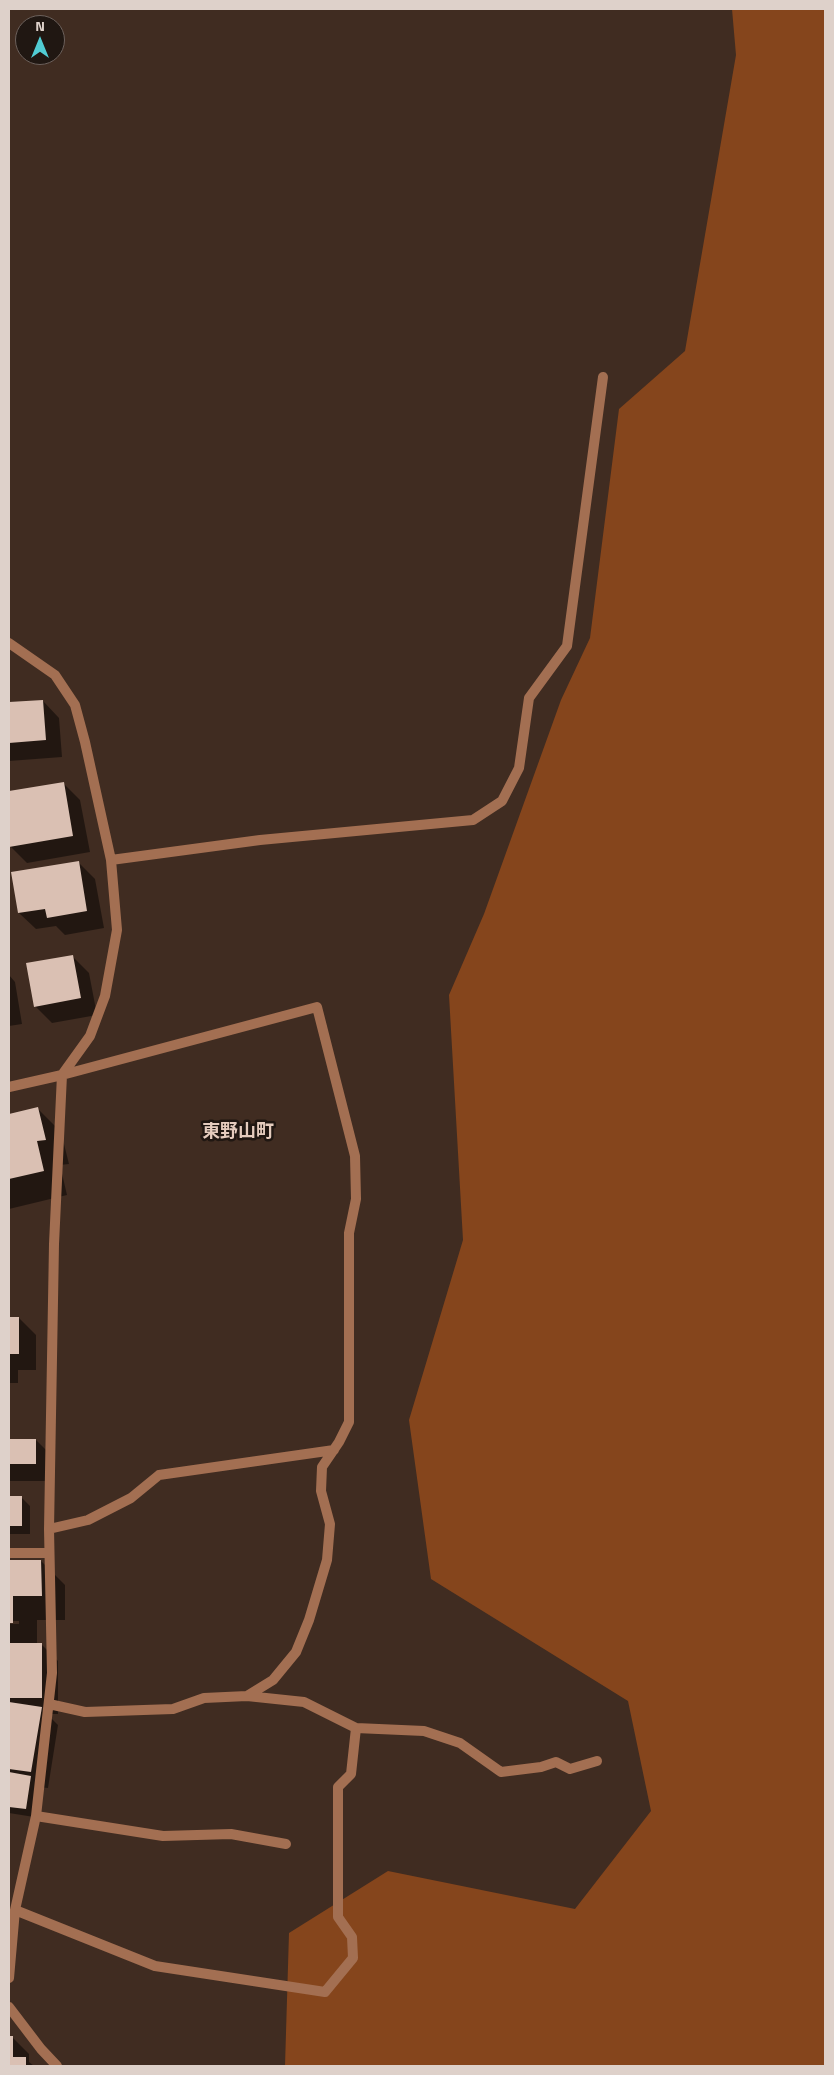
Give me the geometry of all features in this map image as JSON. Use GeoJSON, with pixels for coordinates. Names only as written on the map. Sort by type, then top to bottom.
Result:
{"type":"FeatureCollection","features":[{"type":"Feature","properties":{"kind":"street"},"geometry":{"type":"LineString","coordinates":[[111,860],[260,840],[473,820],[502,800],[519,768],[529,698],[567,646],[602,377]]}},
{"type":"Feature","properties":{"kind":"street"},"geometry":{"type":"LineString","coordinates":[[9,643],[55,675],[75,705],[86,742],[111,860],[117,930],[105,996],[90,1036],[62,1075],[54,1244],[49,1529],[52,1673],[36,1816],[15,1910],[9,1978]]}},
{"type":"Feature","properties":{"kind":"street"},"geometry":{"type":"LineString","coordinates":[[9,1087],[62,1075],[318,1007],[355,1156],[356,1199],[349,1233],[349,1422],[334,1450],[322,1467],[321,1491],[330,1524],[327,1560],[309,1620],[296,1652],[273,1680],[247,1696]]}},
{"type":"Feature","properties":{"kind":"street"},"geometry":{"type":"LineString","coordinates":[[49,1529],[88,1520],[131,1498],[159,1475],[334,1450]]}},
{"type":"Feature","properties":{"kind":"street"},"geometry":{"type":"LineString","coordinates":[[9,1553],[49,1553]]}},
{"type":"Feature","properties":{"kind":"street"},"geometry":{"type":"LineString","coordinates":[[49,1704],[86,1712],[173,1709],[204,1698],[247,1696],[304,1702],[356,1728],[424,1731],[460,1743],[501,1772],[541,1767],[556,1762],[570,1768],[597,1761]]}},
{"type":"Feature","properties":{"kind":"street"},"geometry":{"type":"LineString","coordinates":[[15,1910],[155,1966],[325,1992],[353,1958],[352,1937],[338,1917],[338,1787],[351,1774],[356,1728]]}},
{"type":"Feature","properties":{"kind":"street"},"geometry":{"type":"LineString","coordinates":[[36,1816],[163,1836],[231,1834],[286,1844]]}},
{"type":"Feature","properties":{"kind":"street"},"geometry":{"type":"LineString","coordinates":[[9,2007],[57,2066]]}},
{"type":"Feature","properties":{"kind":"shaded area"},"geometry":{"type":"Polygon","coordinates":[[[732,9],[825,9],[825,2066],[285,2066],[289,1933],[388,1871],[575,1909],[651,1811],[628,1701],[431,1579],[409,1420],[463,1240],[449,995],[484,914],[561,700],[590,638],[619,409],[685,351],[736,55],[732,9]]]}},
{"type":"Feature","properties":{"kind":"building"},"geometry":{"type":"Polygon","coordinates":[[[43,700],[46,740],[9,743],[9,702],[43,700]]]}},
{"type":"Feature","properties":{"kind":"building"},"geometry":{"type":"Polygon","coordinates":[[[64,782],[73,836],[9,847],[9,791],[64,782]]]}},
{"type":"Feature","properties":{"kind":"building"},"geometry":{"type":"Polygon","coordinates":[[[79,861],[87,911],[47,918],[45,909],[18,913],[11,872],[79,861]]]}},
{"type":"Feature","properties":{"kind":"building"},"geometry":{"type":"Polygon","coordinates":[[[73,955],[81,998],[34,1007],[26,963],[73,955]]]}},
{"type":"Feature","properties":{"kind":"building"},"geometry":{"type":"Polygon","coordinates":[[[38,1107],[46,1140],[37,1141],[44,1171],[9,1179],[9,1114],[38,1107]]]}},
{"type":"Feature","properties":{"kind":"building"},"geometry":{"type":"Polygon","coordinates":[[[9,1317],[19,1317],[19,1354],[9,1354],[9,1317]]]}},
{"type":"Feature","properties":{"kind":"building"},"geometry":{"type":"Polygon","coordinates":[[[9,1439],[36,1439],[36,1464],[9,1464],[9,1439]]]}},
{"type":"Feature","properties":{"kind":"building"},"geometry":{"type":"Polygon","coordinates":[[[9,1496],[22,1496],[22,1526],[9,1526],[9,1496]]]}},
{"type":"Feature","properties":{"kind":"building"},"geometry":{"type":"Polygon","coordinates":[[[9,1560],[41,1560],[42,1596],[13,1596],[13,1623],[9,1623],[9,1560]]]}},
{"type":"Feature","properties":{"kind":"building"},"geometry":{"type":"Polygon","coordinates":[[[9,1643],[42,1643],[42,1698],[9,1698],[9,1643]]]}},
{"type":"Feature","properties":{"kind":"building"},"geometry":{"type":"Polygon","coordinates":[[[9,1702],[42,1707],[31,1772],[9,1769],[9,1702]]]}},
{"type":"Feature","properties":{"kind":"building"},"geometry":{"type":"Polygon","coordinates":[[[9,1772],[31,1776],[26,1809],[9,1807],[9,1772]]]}},
{"type":"Feature","properties":{"kind":"building"},"geometry":{"type":"Polygon","coordinates":[[[9,2036],[13,2036],[13,2057],[26,2057],[26,2066],[9,2066],[9,2036]]]}},
{"type":"Feature","properties":{"kind":"district","name":"東野山町"},"geometry":{"type":"Point","coordinates":[238,1133]}}]}
